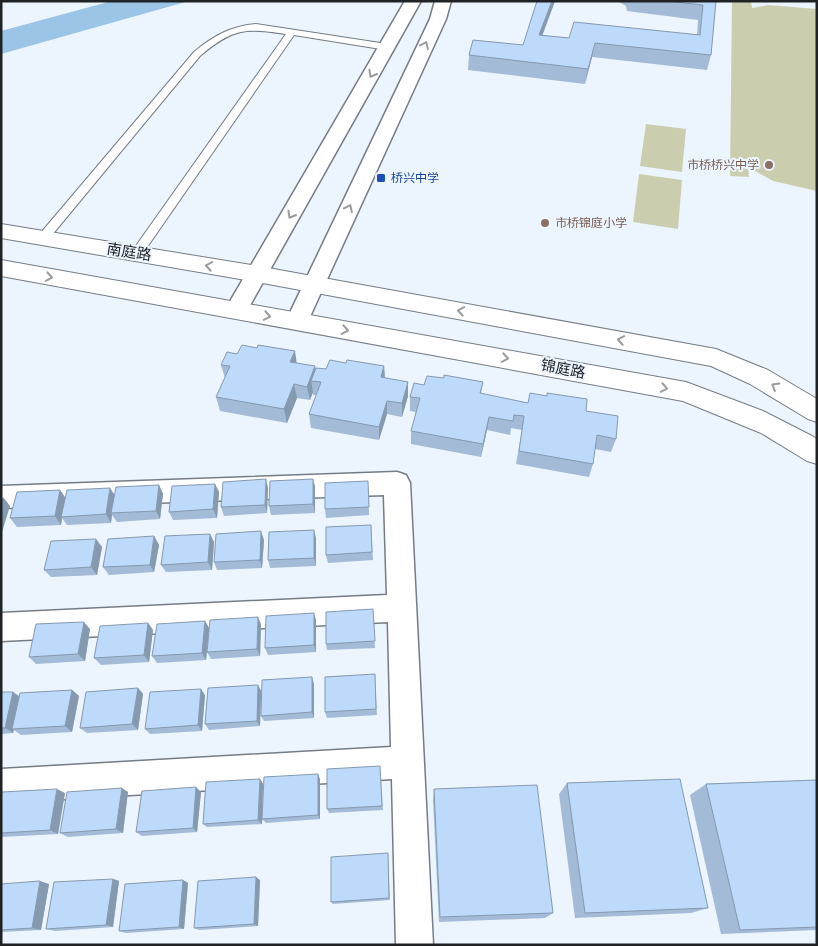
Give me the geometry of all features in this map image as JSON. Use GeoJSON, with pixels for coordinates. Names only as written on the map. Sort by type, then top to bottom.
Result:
{"type":"FeatureCollection","features":[{"type":"Feature","properties":{"kind":"street"},"geometry":{"type":"LineString","coordinates":[[1,268],[236,310],[414,1]]}},
{"type":"Feature","properties":{"kind":"street"},"geometry":{"type":"LineString","coordinates":[[297,321],[438,19],[443,1]]}},
{"type":"Feature","properties":{"kind":"street","name":"南庭路"},"geometry":{"type":"LineString","coordinates":[[1,231],[257,274]]}},
{"type":"Feature","properties":{"kind":"street"},"geometry":{"type":"LineString","coordinates":[[74,281],[99,247]]}},
{"type":"Feature","properties":{"kind":"street"},"geometry":{"type":"LineString","coordinates":[[257,274],[716,358],[759,377],[817,412]]}},
{"type":"Feature","properties":{"kind":"street","name":"锦庭路"},"geometry":{"type":"LineString","coordinates":[[236,310],[686,392],[737,411],[817,452]]}},
{"type":"Feature","properties":{"kind":"street"},"geometry":{"type":"LineString","coordinates":[[1,497],[397,483],[415,945]]}},
{"type":"Feature","properties":{"kind":"street"},"geometry":{"type":"LineString","coordinates":[[1,628],[402,608]]}},
{"type":"Feature","properties":{"kind":"street"},"geometry":{"type":"LineString","coordinates":[[1,786],[408,762]]}},
{"type":"Feature","properties":{"kind":"lane"},"geometry":{"type":"LineString","coordinates":[[42,238],[198,54],[225,32],[244,27],[292,32],[387,47]]}},
{"type":"Feature","properties":{"kind":"lane"},"geometry":{"type":"LineString","coordinates":[[137,253],[292,32]]}},
{"type":"Feature","properties":{"kind":"green space"},"geometry":{"type":"Polygon","coordinates":[[[732,1],[751,1],[752,8],[768,5],[817,9],[817,191],[773,181],[748,167],[749,177],[730,176],[732,1]]]}},
{"type":"Feature","properties":{"kind":"green space"},"geometry":{"type":"Polygon","coordinates":[[[646,124],[686,129],[682,172],[640,166],[646,124]]]}},
{"type":"Feature","properties":{"kind":"green space"},"geometry":{"type":"Polygon","coordinates":[[[639,174],[682,180],[678,229],[633,222],[639,174]]]}},
{"type":"Feature","properties":{"kind":"water"},"geometry":{"type":"Polygon","coordinates":[[[112,1],[189,1],[1,54],[1,31],[112,1]]]}},
{"type":"Feature","properties":{"kind":"building"},"geometry":{"type":"Polygon","coordinates":[[[537,1],[552,1],[539,35],[569,38],[574,22],[700,35],[703,5],[667,1],[716,1],[711,55],[595,43],[588,69],[469,55],[473,40],[523,45],[537,1]]]}},
{"type":"Feature","properties":{"kind":"building"},"geometry":{"type":"Polygon","coordinates":[[[242,345],[257,348],[258,345],[295,351],[290,362],[315,366],[307,387],[294,384],[284,409],[216,397],[230,366],[221,365],[227,352],[237,354],[242,345]]]}},
{"type":"Feature","properties":{"kind":"building"},"geometry":{"type":"Polygon","coordinates":[[[330,360],[346,363],[347,360],[384,366],[381,377],[408,382],[402,403],[387,401],[379,427],[309,414],[321,382],[311,381],[316,368],[326,369],[330,360]]]}},
{"type":"Feature","properties":{"kind":"building"},"geometry":{"type":"Polygon","coordinates":[[[444,375],[483,382],[480,393],[528,403],[530,393],[547,396],[547,393],[587,399],[586,411],[618,416],[616,439],[597,435],[593,464],[519,451],[524,416],[514,415],[513,421],[489,417],[483,444],[411,431],[420,398],[410,397],[414,383],[424,385],[427,376],[444,378],[444,375]]]}},
{"type":"Feature","properties":{"kind":"building"},"geometry":{"type":"Polygon","coordinates":[[[266,479],[265,505],[221,507],[223,482],[266,479]]]}},
{"type":"Feature","properties":{"kind":"building"},"geometry":{"type":"Polygon","coordinates":[[[313,479],[313,504],[269,506],[270,481],[313,479]]]}},
{"type":"Feature","properties":{"kind":"building"},"geometry":{"type":"Polygon","coordinates":[[[368,481],[369,507],[325,509],[325,483],[368,481]]]}},
{"type":"Feature","properties":{"kind":"building"},"geometry":{"type":"Polygon","coordinates":[[[215,484],[213,509],[169,512],[172,486],[215,484]]]}},
{"type":"Feature","properties":{"kind":"building"},"geometry":{"type":"Polygon","coordinates":[[[159,485],[156,511],[111,513],[116,487],[159,485]]]}},
{"type":"Feature","properties":{"kind":"building"},"geometry":{"type":"Polygon","coordinates":[[[110,488],[106,514],[61,517],[67,490],[110,488]]]}},
{"type":"Feature","properties":{"kind":"building"},"geometry":{"type":"Polygon","coordinates":[[[60,490],[55,516],[10,518],[17,492],[60,490]]]}},
{"type":"Feature","properties":{"kind":"building"},"geometry":{"type":"Polygon","coordinates":[[[371,525],[372,552],[326,555],[326,527],[371,525]]]}},
{"type":"Feature","properties":{"kind":"building"},"geometry":{"type":"Polygon","coordinates":[[[314,530],[314,558],[268,560],[269,532],[314,530]]]}},
{"type":"Feature","properties":{"kind":"building"},"geometry":{"type":"Polygon","coordinates":[[[261,531],[260,560],[214,562],[216,534],[261,531]]]}},
{"type":"Feature","properties":{"kind":"building"},"geometry":{"type":"Polygon","coordinates":[[[210,534],[208,562],[161,565],[165,536],[210,534]]]}},
{"type":"Feature","properties":{"kind":"building"},"geometry":{"type":"Polygon","coordinates":[[[154,536],[150,565],[103,567],[108,539],[154,536]]]}},
{"type":"Feature","properties":{"kind":"building"},"geometry":{"type":"Polygon","coordinates":[[[96,539],[91,567],[44,570],[51,541],[96,539]]]}},
{"type":"Feature","properties":{"kind":"building"},"geometry":{"type":"Polygon","coordinates":[[[373,609],[375,641],[326,644],[326,612],[373,609]]]}},
{"type":"Feature","properties":{"kind":"building"},"geometry":{"type":"Polygon","coordinates":[[[314,613],[314,645],[265,648],[266,616],[314,613]]]}},
{"type":"Feature","properties":{"kind":"building"},"geometry":{"type":"Polygon","coordinates":[[[258,617],[257,649],[207,652],[210,620],[258,617]]]}},
{"type":"Feature","properties":{"kind":"building"},"geometry":{"type":"Polygon","coordinates":[[[205,621],[202,653],[152,656],[157,624],[205,621]]]}},
{"type":"Feature","properties":{"kind":"building"},"geometry":{"type":"Polygon","coordinates":[[[84,622],[78,654],[29,657],[36,624],[84,622]]]}},
{"type":"Feature","properties":{"kind":"building"},"geometry":{"type":"Polygon","coordinates":[[[148,623],[144,655],[94,658],[100,626],[148,623]]]}},
{"type":"Feature","properties":{"kind":"building"},"geometry":{"type":"Polygon","coordinates":[[[375,674],[376,709],[325,712],[325,677],[375,674]]]}},
{"type":"Feature","properties":{"kind":"building"},"geometry":{"type":"Polygon","coordinates":[[[312,677],[312,712],[261,716],[262,680],[312,677]]]}},
{"type":"Feature","properties":{"kind":"building"},"geometry":{"type":"Polygon","coordinates":[[[258,685],[257,721],[205,724],[208,688],[258,685]]]}},
{"type":"Feature","properties":{"kind":"building"},"geometry":{"type":"Polygon","coordinates":[[[138,688],[132,724],[80,728],[86,692],[138,688]]]}},
{"type":"Feature","properties":{"kind":"building"},"geometry":{"type":"Polygon","coordinates":[[[201,689],[198,725],[145,729],[150,692],[201,689]]]}},
{"type":"Feature","properties":{"kind":"building"},"geometry":{"type":"Polygon","coordinates":[[[72,690],[65,726],[12,729],[20,693],[72,690]]]}},
{"type":"Feature","properties":{"kind":"building"},"geometry":{"type":"Polygon","coordinates":[[[1,692],[13,692],[5,728],[1,728],[1,692]]]}},
{"type":"Feature","properties":{"kind":"building"},"geometry":{"type":"Polygon","coordinates":[[[380,766],[382,806],[327,809],[327,769],[380,766]]]}},
{"type":"Feature","properties":{"kind":"building"},"geometry":{"type":"Polygon","coordinates":[[[318,774],[318,815],[262,819],[264,777],[318,774]]]}},
{"type":"Feature","properties":{"kind":"building"},"geometry":{"type":"Polygon","coordinates":[[[260,779],[258,820],[203,824],[206,782],[260,779]]]}},
{"type":"Feature","properties":{"kind":"building"},"geometry":{"type":"Polygon","coordinates":[[[680,779],[708,908],[585,913],[567,783],[680,779]]]}},
{"type":"Feature","properties":{"kind":"building"},"geometry":{"type":"Polygon","coordinates":[[[817,780],[817,927],[740,930],[706,784],[817,780]]]}},
{"type":"Feature","properties":{"kind":"building"},"geometry":{"type":"Polygon","coordinates":[[[537,785],[553,913],[440,917],[434,789],[537,785]]]}},
{"type":"Feature","properties":{"kind":"building"},"geometry":{"type":"Polygon","coordinates":[[[196,787],[193,828],[136,832],[142,791],[196,787]]]}},
{"type":"Feature","properties":{"kind":"building"},"geometry":{"type":"Polygon","coordinates":[[[122,788],[116,829],[60,833],[67,792],[122,788]]]}},
{"type":"Feature","properties":{"kind":"building"},"geometry":{"type":"Polygon","coordinates":[[[57,789],[50,830],[1,833],[2,792],[57,789]]]}},
{"type":"Feature","properties":{"kind":"building"},"geometry":{"type":"Polygon","coordinates":[[[388,853],[389,898],[331,902],[331,857],[388,853]]]}},
{"type":"Feature","properties":{"kind":"building"},"geometry":{"type":"Polygon","coordinates":[[[256,877],[254,924],[194,928],[198,881],[256,877]]]}},
{"type":"Feature","properties":{"kind":"building"},"geometry":{"type":"Polygon","coordinates":[[[113,879],[106,925],[46,929],[54,882],[113,879]]]}},
{"type":"Feature","properties":{"kind":"building"},"geometry":{"type":"Polygon","coordinates":[[[183,880],[179,927],[119,931],[125,884],[183,880]]]}},
{"type":"Feature","properties":{"kind":"building"},"geometry":{"type":"Polygon","coordinates":[[[40,881],[32,928],[1,930],[1,884],[40,881]]]}},
{"type":"Feature","properties":{"kind":"place","name":"市桥桥兴中学"},"geometry":{"type":"Point","coordinates":[769,165]}},
{"type":"Feature","properties":{"kind":"place","name":"桥兴中学"},"geometry":{"type":"Point","coordinates":[381,178]}},
{"type":"Feature","properties":{"kind":"place","name":"市桥锦庭小学"},"geometry":{"type":"Point","coordinates":[545,223]}}]}
